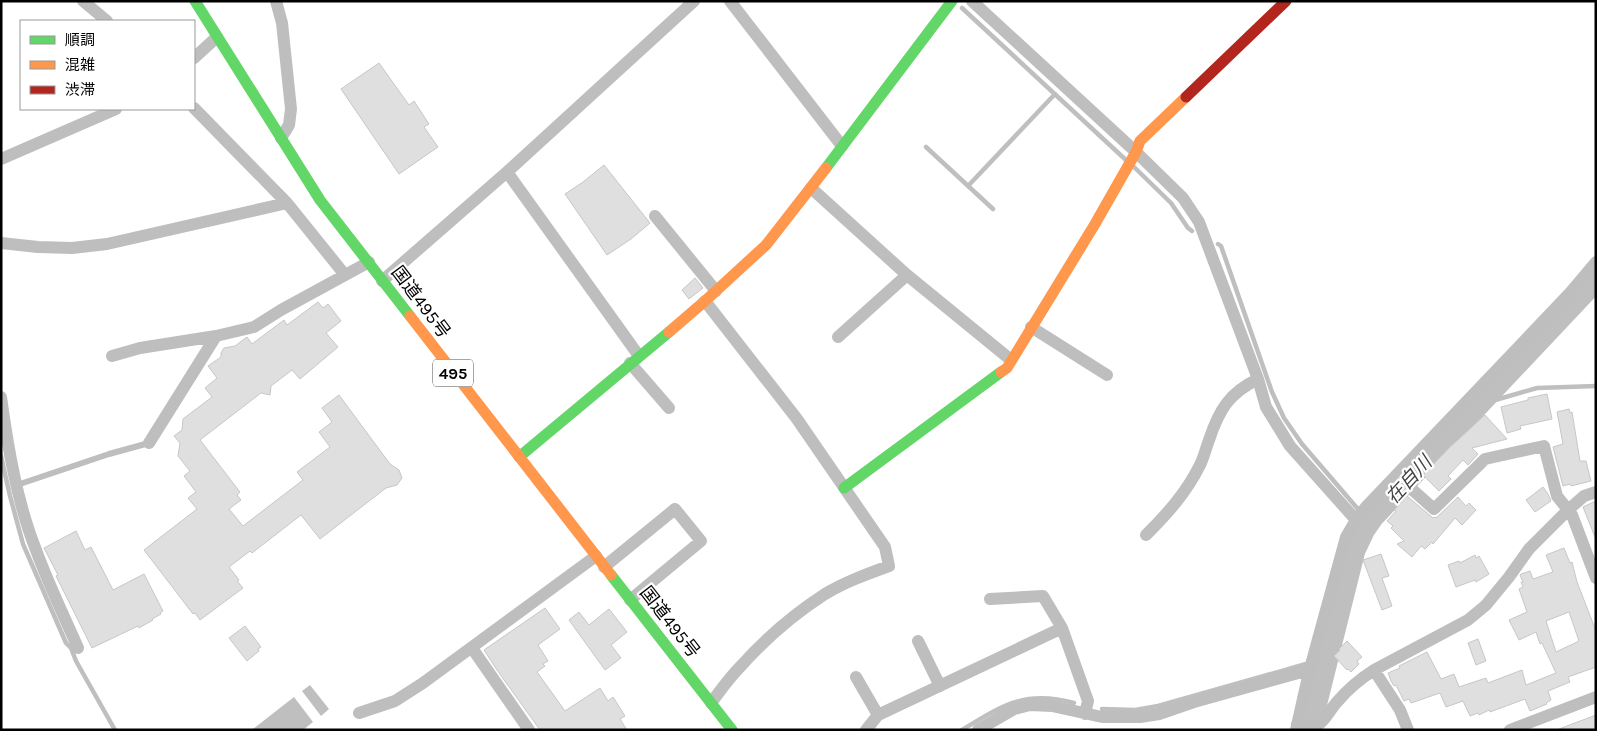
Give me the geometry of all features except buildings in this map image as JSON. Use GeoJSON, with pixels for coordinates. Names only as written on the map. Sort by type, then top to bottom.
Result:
{"type":"FeatureCollection","features":[{"type":"Feature","properties":{"kind":"main road","name":"国道495号"},"geometry":{"type":"LineString","coordinates":[[195,1],[320,200],[732,730]]}},
{"type":"Feature","properties":{"kind":"main road"},"geometry":{"type":"LineString","coordinates":[[519,457],[705,301],[766,245],[952,1]]}},
{"type":"Feature","properties":{"kind":"main road"},"geometry":{"type":"LineString","coordinates":[[844,488],[1007,368],[1095,224],[1136,152],[1140,141],[1286,1]]}},
{"type":"Feature","properties":{"kind":"street"},"geometry":{"type":"LineString","coordinates":[[82,1],[106,20]]}},
{"type":"Feature","properties":{"kind":"street"},"geometry":{"type":"LineString","coordinates":[[382,281],[507,172],[694,1]]}},
{"type":"Feature","properties":{"kind":"street"},"geometry":{"type":"LineString","coordinates":[[730,1],[842,146]]}},
{"type":"Feature","properties":{"kind":"street"},"geometry":{"type":"LineString","coordinates":[[972,1],[1136,152],[1183,198],[1199,222],[1258,379],[1266,407],[1290,446],[1356,520]]}},
{"type":"Feature","properties":{"kind":"street"},"geometry":{"type":"LineString","coordinates":[[280,2],[291,109],[289,125],[281,138]]}},
{"type":"Feature","properties":{"kind":"street"},"geometry":{"type":"LineString","coordinates":[[195,57],[217,37]]}},
{"type":"Feature","properties":{"kind":"street"},"geometry":{"type":"LineString","coordinates":[[195,109],[287,203],[345,275]]}},
{"type":"Feature","properties":{"kind":"street"},"geometry":{"type":"LineString","coordinates":[[1,159],[114,110]]}},
{"type":"Feature","properties":{"kind":"street"},"geometry":{"type":"LineString","coordinates":[[507,172],[669,408]]}},
{"type":"Feature","properties":{"kind":"street"},"geometry":{"type":"LineString","coordinates":[[811,188],[907,275],[1011,360]]}},
{"type":"Feature","properties":{"kind":"street"},"geometry":{"type":"LineString","coordinates":[[1,244],[55,248],[107,244],[287,203]]}},
{"type":"Feature","properties":{"kind":"street"},"geometry":{"type":"LineString","coordinates":[[655,216],[716,291]]}},
{"type":"Feature","properties":{"kind":"street"},"geometry":{"type":"LineString","coordinates":[[112,356],[140,348],[216,336],[254,327],[281,310],[369,262]]}},
{"type":"Feature","properties":{"kind":"street"},"geometry":{"type":"LineString","coordinates":[[1596,262],[1570,294],[1366,507],[1356,520],[1346,537],[1309,672],[1303,728],[1319,725],[1360,679],[1468,620],[1486,606],[1529,549],[1584,496],[1596,492]]}},
{"type":"Feature","properties":{"kind":"street"},"geometry":{"type":"LineString","coordinates":[[838,337],[907,275]]}},
{"type":"Feature","properties":{"kind":"street"},"geometry":{"type":"LineString","coordinates":[[705,301],[797,420],[884,546],[889,566],[827,593],[796,615],[766,640],[739,667],[711,703]]}},
{"type":"Feature","properties":{"kind":"street"},"geometry":{"type":"LineString","coordinates":[[1031,327],[1107,375]]}},
{"type":"Feature","properties":{"kind":"street"},"geometry":{"type":"LineString","coordinates":[[149,443],[216,336]]}},
{"type":"Feature","properties":{"kind":"street"},"geometry":{"type":"LineString","coordinates":[[1146,535],[1181,498],[1200,464],[1212,430],[1225,404],[1243,386],[1258,379]]}},
{"type":"Feature","properties":{"kind":"street"},"geometry":{"type":"LineString","coordinates":[[1,397],[3,422],[17,485],[36,550],[78,648]]}},
{"type":"Feature","properties":{"kind":"street"},"geometry":{"type":"LineString","coordinates":[[1397,476],[1434,509],[1485,458],[1544,446],[1557,496],[1572,515],[1595,573]]}},
{"type":"Feature","properties":{"kind":"street"},"geometry":{"type":"LineString","coordinates":[[604,567],[675,509],[701,541],[630,600]]}},
{"type":"Feature","properties":{"kind":"street"},"geometry":{"type":"LineString","coordinates":[[359,713],[395,701],[472,648],[596,556]]}},
{"type":"Feature","properties":{"kind":"street"},"geometry":{"type":"LineString","coordinates":[[990,599],[1043,596],[1062,628],[1088,701],[1085,714]]}},
{"type":"Feature","properties":{"kind":"street"},"geometry":{"type":"LineString","coordinates":[[866,730],[878,715],[1062,628]]}},
{"type":"Feature","properties":{"kind":"street"},"geometry":{"type":"LineString","coordinates":[[918,641],[940,686]]}},
{"type":"Feature","properties":{"kind":"street"},"geometry":{"type":"LineString","coordinates":[[472,648],[529,730]]}},
{"type":"Feature","properties":{"kind":"street"},"geometry":{"type":"LineString","coordinates":[[1374,670],[1400,710],[1408,730]]}},
{"type":"Feature","properties":{"kind":"street"},"geometry":{"type":"LineString","coordinates":[[978,730],[1014,709],[1030,705],[1052,706],[1102,717],[1140,717],[1159,714],[1194,702],[1302,672],[1309,672]]}},
{"type":"Feature","properties":{"kind":"street"},"geometry":{"type":"LineString","coordinates":[[856,677],[878,715]]}},
{"type":"Feature","properties":{"kind":"street"},"geometry":{"type":"LineString","coordinates":[[1510,730],[1596,697]]}},
{"type":"Feature","properties":{"kind":"street"},"geometry":{"type":"LineString","coordinates":[[1135,730],[1140,717]]}},
{"type":"Feature","properties":{"kind":"lane"},"geometry":{"type":"LineString","coordinates":[[17,485],[109,454],[149,443]]}},
{"type":"Feature","properties":{"kind":"shaded area"},"geometry":{"type":"Polygon","coordinates":[[[310,685],[329,709],[321,716],[302,691],[310,685]]]}},
{"type":"Feature","properties":{"kind":"shaded area"},"geometry":{"type":"Polygon","coordinates":[[[294,697],[313,722],[303,730],[253,729],[294,697]]]}},
{"type":"Feature","properties":{"kind":"waterway"},"geometry":{"type":"LineString","coordinates":[[962,8],[1127,161]]}},
{"type":"Feature","properties":{"kind":"waterway"},"geometry":{"type":"LineString","coordinates":[[968,186],[1055,94]]}},
{"type":"Feature","properties":{"kind":"waterway"},"geometry":{"type":"LineString","coordinates":[[926,147],[993,209]]}},
{"type":"Feature","properties":{"kind":"waterway"},"geometry":{"type":"LineString","coordinates":[[1133,166],[1171,203],[1192,231]]}},
{"type":"Feature","properties":{"kind":"waterway"},"geometry":{"type":"LineString","coordinates":[[1218,244],[1221,246],[1272,392],[1284,418],[1302,444],[1357,508]]}},
{"type":"Feature","properties":{"kind":"waterway","name":"在自川"},"geometry":{"type":"LineString","coordinates":[[1308,730],[1353,550],[1363,529],[1372,516],[1596,278]]}},
{"type":"Feature","properties":{"kind":"waterway"},"geometry":{"type":"LineString","coordinates":[[1478,405],[1537,388],[1596,386]]}},
{"type":"Feature","properties":{"kind":"waterway"},"geometry":{"type":"LineString","coordinates":[[1,456],[23,544],[66,643],[71,648],[76,661],[115,730]]}},
{"type":"Feature","properties":{"kind":"waterway"},"geometry":{"type":"LineString","coordinates":[[1102,709],[1135,710],[1158,706],[1306,664]]}},
{"type":"Feature","properties":{"kind":"waterway"},"geometry":{"type":"LineString","coordinates":[[962,730],[990,713],[1015,702],[1042,698],[1074,703]]}},
{"type":"Feature","properties":{"kind":"traffic: fast"},"geometry":{"type":"LineString","coordinates":[[195,1],[320,200],[410,316]]}},
{"type":"Feature","properties":{"kind":"traffic: fast"},"geometry":{"type":"LineString","coordinates":[[826,168],[952,1]]}},
{"type":"Feature","properties":{"kind":"traffic: fast"},"geometry":{"type":"LineString","coordinates":[[519,457],[669,332]]}},
{"type":"Feature","properties":{"kind":"traffic: fast"},"geometry":{"type":"LineString","coordinates":[[844,488],[1001,372]]}},
{"type":"Feature","properties":{"kind":"traffic: fast"},"geometry":{"type":"LineString","coordinates":[[611,575],[732,730]]}},
{"type":"Feature","properties":{"kind":"traffic: slow"},"geometry":{"type":"LineString","coordinates":[[1001,372],[1007,368],[1095,224],[1136,152],[1140,141],[1186,97]]}},
{"type":"Feature","properties":{"kind":"traffic: slow"},"geometry":{"type":"LineString","coordinates":[[669,332],[766,245],[826,168]]}},
{"type":"Feature","properties":{"kind":"traffic: slow"},"geometry":{"type":"LineString","coordinates":[[410,316],[611,575]]}},
{"type":"Feature","properties":{"kind":"traffic: jam"},"geometry":{"type":"LineString","coordinates":[[1186,97],[1286,1]]}}]}
